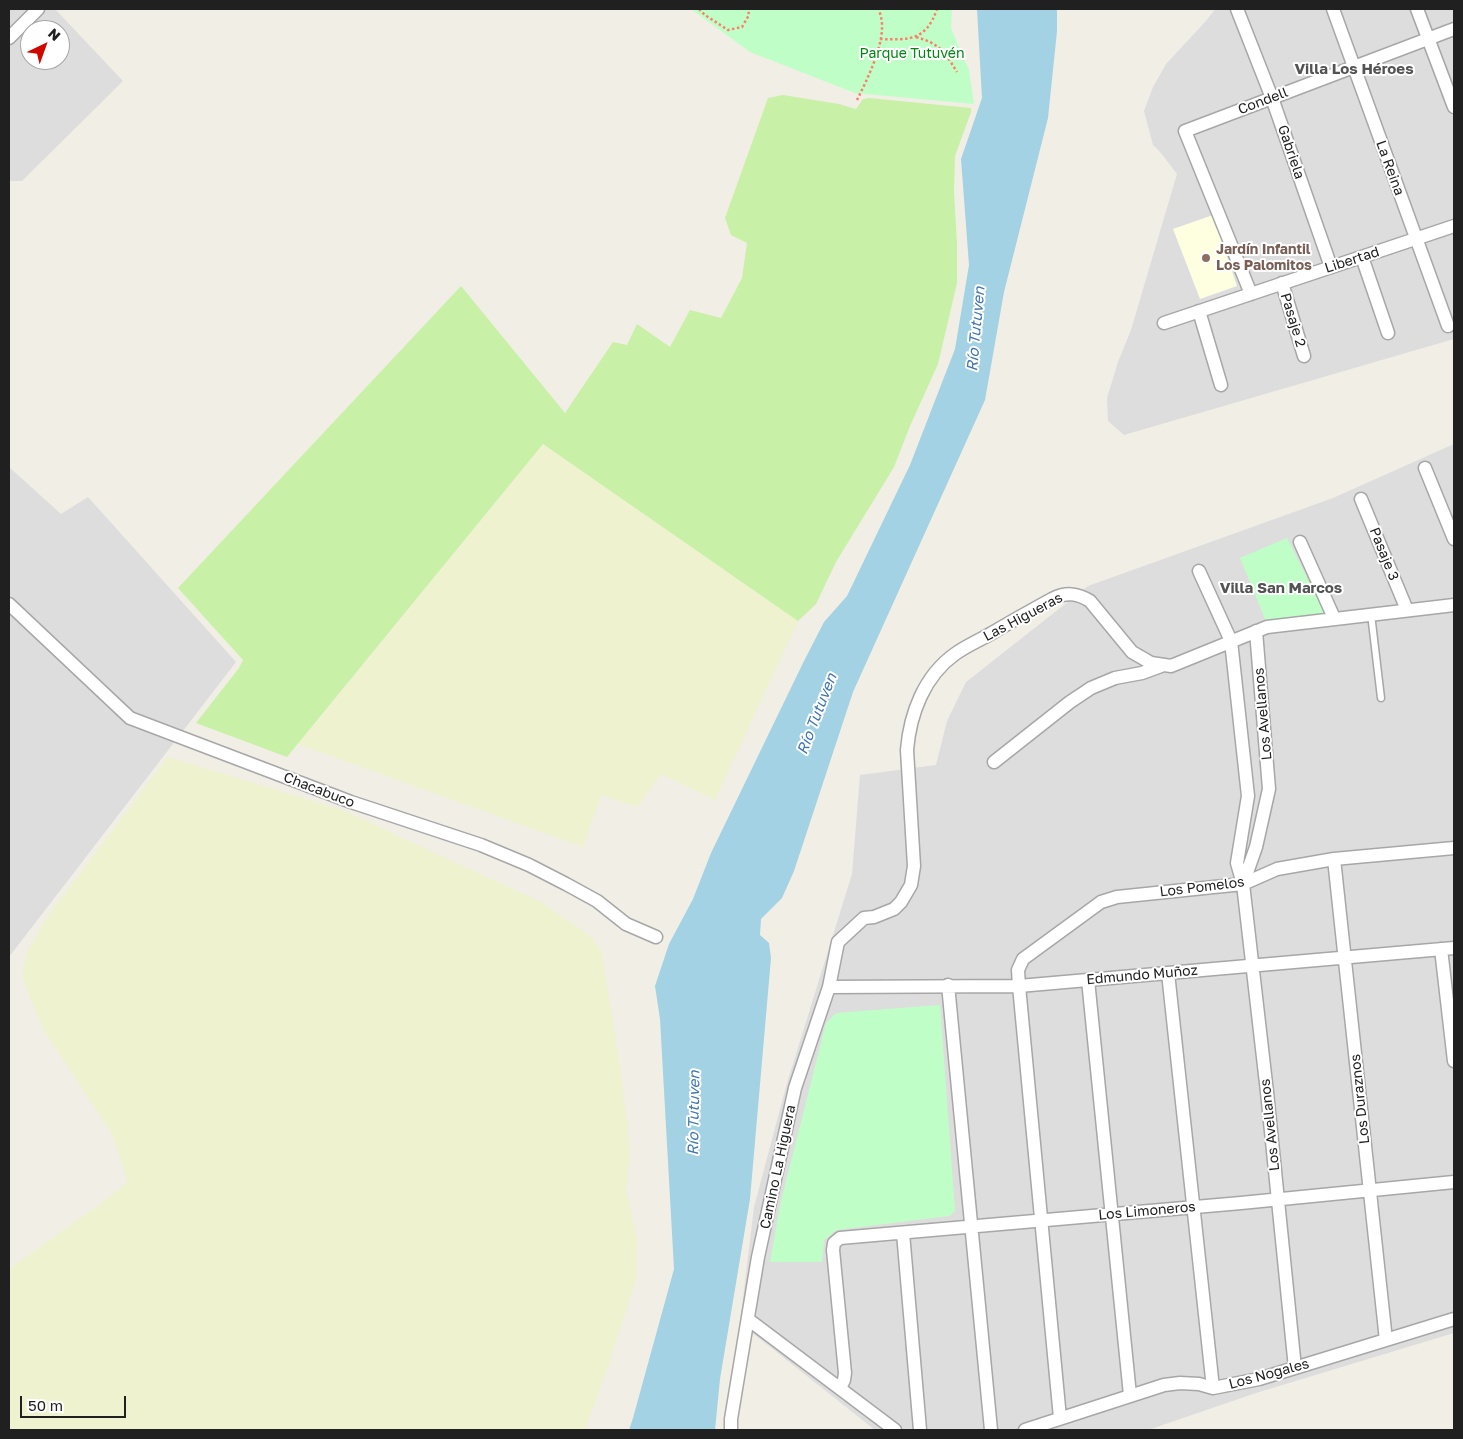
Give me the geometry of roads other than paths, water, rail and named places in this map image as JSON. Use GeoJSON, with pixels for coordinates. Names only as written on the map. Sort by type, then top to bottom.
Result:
{"type":"FeatureCollection","features":[{"type":"Feature","properties":{"kind":"street"},"geometry":{"type":"LineString","coordinates":[[9,38],[38,9]]}},
{"type":"Feature","properties":{"kind":"street","name":"Gabriela"},"geometry":{"type":"LineString","coordinates":[[1237,9],[1272,98],[1331,267]]}},
{"type":"Feature","properties":{"kind":"street","name":"La Reina"},"geometry":{"type":"LineString","coordinates":[[1332,9],[1448,326]]}},
{"type":"Feature","properties":{"kind":"street"},"geometry":{"type":"LineString","coordinates":[[1417,9],[1454,107]]}},
{"type":"Feature","properties":{"kind":"street","name":"Condell"},"geometry":{"type":"LineString","coordinates":[[1250,294],[1185,131],[1454,29]]}},
{"type":"Feature","properties":{"kind":"street","name":"Libertad"},"geometry":{"type":"LineString","coordinates":[[1164,323],[1454,226]]}},
{"type":"Feature","properties":{"kind":"street"},"geometry":{"type":"LineString","coordinates":[[1362,257],[1388,333]]}},
{"type":"Feature","properties":{"kind":"street","name":"Pasaje 2"},"geometry":{"type":"LineString","coordinates":[[1282,283],[1304,356]]}},
{"type":"Feature","properties":{"kind":"street"},"geometry":{"type":"LineString","coordinates":[[1199,311],[1221,385]]}},
{"type":"Feature","properties":{"kind":"street"},"geometry":{"type":"LineString","coordinates":[[1425,468],[1454,539]]}},
{"type":"Feature","properties":{"kind":"street","name":"Pasaje 3"},"geometry":{"type":"LineString","coordinates":[[1361,499],[1407,610]]}},
{"type":"Feature","properties":{"kind":"street"},"geometry":{"type":"LineString","coordinates":[[1300,542],[1334,618]]}},
{"type":"Feature","properties":{"kind":"street","name":"Los Avellanos"},"geometry":{"type":"LineString","coordinates":[[1199,571],[1231,641],[1248,796],[1237,862],[1243,884],[1295,1368]]}},
{"type":"Feature","properties":{"kind":"street","name":"Las Higueras"},"geometry":{"type":"LineString","coordinates":[[864,918],[874,917],[894,909],[901,902],[911,885],[914,866],[907,750],[910,722],[927,684],[955,654],[1052,599],[1067,594],[1082,596],[1090,601],[1132,652],[1144,660],[1161,666]]}},
{"type":"Feature","properties":{"kind":"street","name":"Chacabuco"},"geometry":{"type":"LineString","coordinates":[[9,604],[130,718],[351,802],[481,845],[529,865],[566,884],[597,901],[626,924],[656,937]]}},
{"type":"Feature","properties":{"kind":"street"},"geometry":{"type":"LineString","coordinates":[[994,762],[1086,692],[1115,678],[1142,673],[1161,666],[1171,666],[1256,631],[1280,624],[1454,605]]}},
{"type":"Feature","properties":{"kind":"street","name":"Los Avellanos"},"geometry":{"type":"LineString","coordinates":[[1243,884],[1256,847],[1269,789],[1256,631]]}},
{"type":"Feature","properties":{"kind":"street","name":"Los Pomelos"},"geometry":{"type":"LineString","coordinates":[[1060,1418],[1018,970],[1024,959],[1101,902],[1117,897],[1243,884],[1277,869],[1334,859],[1454,848]]}},
{"type":"Feature","properties":{"kind":"street","name":"Los Duraznos"},"geometry":{"type":"LineString","coordinates":[[1334,859],[1386,1340]]}},
{"type":"Feature","properties":{"kind":"street","name":"Camino La Higuera"},"geometry":{"type":"LineString","coordinates":[[731,1430],[731,1419],[749,1320],[758,1256],[796,1088],[829,987],[838,942],[864,918]]}},
{"type":"Feature","properties":{"kind":"street"},"geometry":{"type":"LineString","coordinates":[[1448,948],[1454,1061]]}},
{"type":"Feature","properties":{"kind":"street","name":"Edmundo Muñoz"},"geometry":{"type":"LineString","coordinates":[[829,987],[1020,986],[1448,948]]}},
{"type":"Feature","properties":{"kind":"street"},"geometry":{"type":"LineString","coordinates":[[1168,973],[1213,1388]]}},
{"type":"Feature","properties":{"kind":"street"},"geometry":{"type":"LineString","coordinates":[[1088,980],[1130,1395]]}},
{"type":"Feature","properties":{"kind":"street"},"geometry":{"type":"LineString","coordinates":[[948,985],[991,1430]]}},
{"type":"Feature","properties":{"kind":"street","name":"Los Limoneros"},"geometry":{"type":"LineString","coordinates":[[840,1388],[845,1373],[833,1250],[834,1243],[840,1238],[1194,1208],[1454,1182]]}},
{"type":"Feature","properties":{"kind":"street"},"geometry":{"type":"LineString","coordinates":[[903,1233],[920,1430]]}},
{"type":"Feature","properties":{"kind":"street","name":"Los Nogales"},"geometry":{"type":"LineString","coordinates":[[1025,1430],[1164,1385],[1180,1382],[1213,1388],[1259,1379],[1454,1319]]}},
{"type":"Feature","properties":{"kind":"street"},"geometry":{"type":"LineString","coordinates":[[749,1320],[895,1430]]}},
{"type":"Feature","properties":{"kind":"lane"},"geometry":{"type":"LineString","coordinates":[[1371,614],[1380,698]]}},
{"type":"Feature","properties":{"kind":"water","name":"Río Tutuven"},"geometry":{"type":"Polygon","coordinates":[[[977,9],[1057,9],[1057,31],[1048,118],[1004,292],[985,400],[853,692],[794,871],[782,898],[761,919],[760,935],[769,943],[771,958],[750,1199],[720,1379],[715,1430],[629,1430],[674,1269],[660,1019],[655,986],[669,944],[693,899],[711,853],[803,663],[824,622],[847,596],[910,465],[955,349],[969,265],[961,159],[982,98],[977,9]]]}},
{"type":"Feature","properties":{"kind":"place","name":"Jardín Infantil Los Palomitos"},"geometry":{"type":"Point","coordinates":[1206,258]}},
{"type":"Feature","properties":{"kind":"district","name":"Villa Los Héroes"},"geometry":{"type":"Point","coordinates":[1354,69]}},
{"type":"Feature","properties":{"kind":"district","name":"Villa San Marcos"},"geometry":{"type":"Point","coordinates":[1281,588]}},
{"type":"Feature","properties":{"kind":"park label","name":"Parque Tutuvén"},"geometry":{"type":"Point","coordinates":[912,54]}}]}
